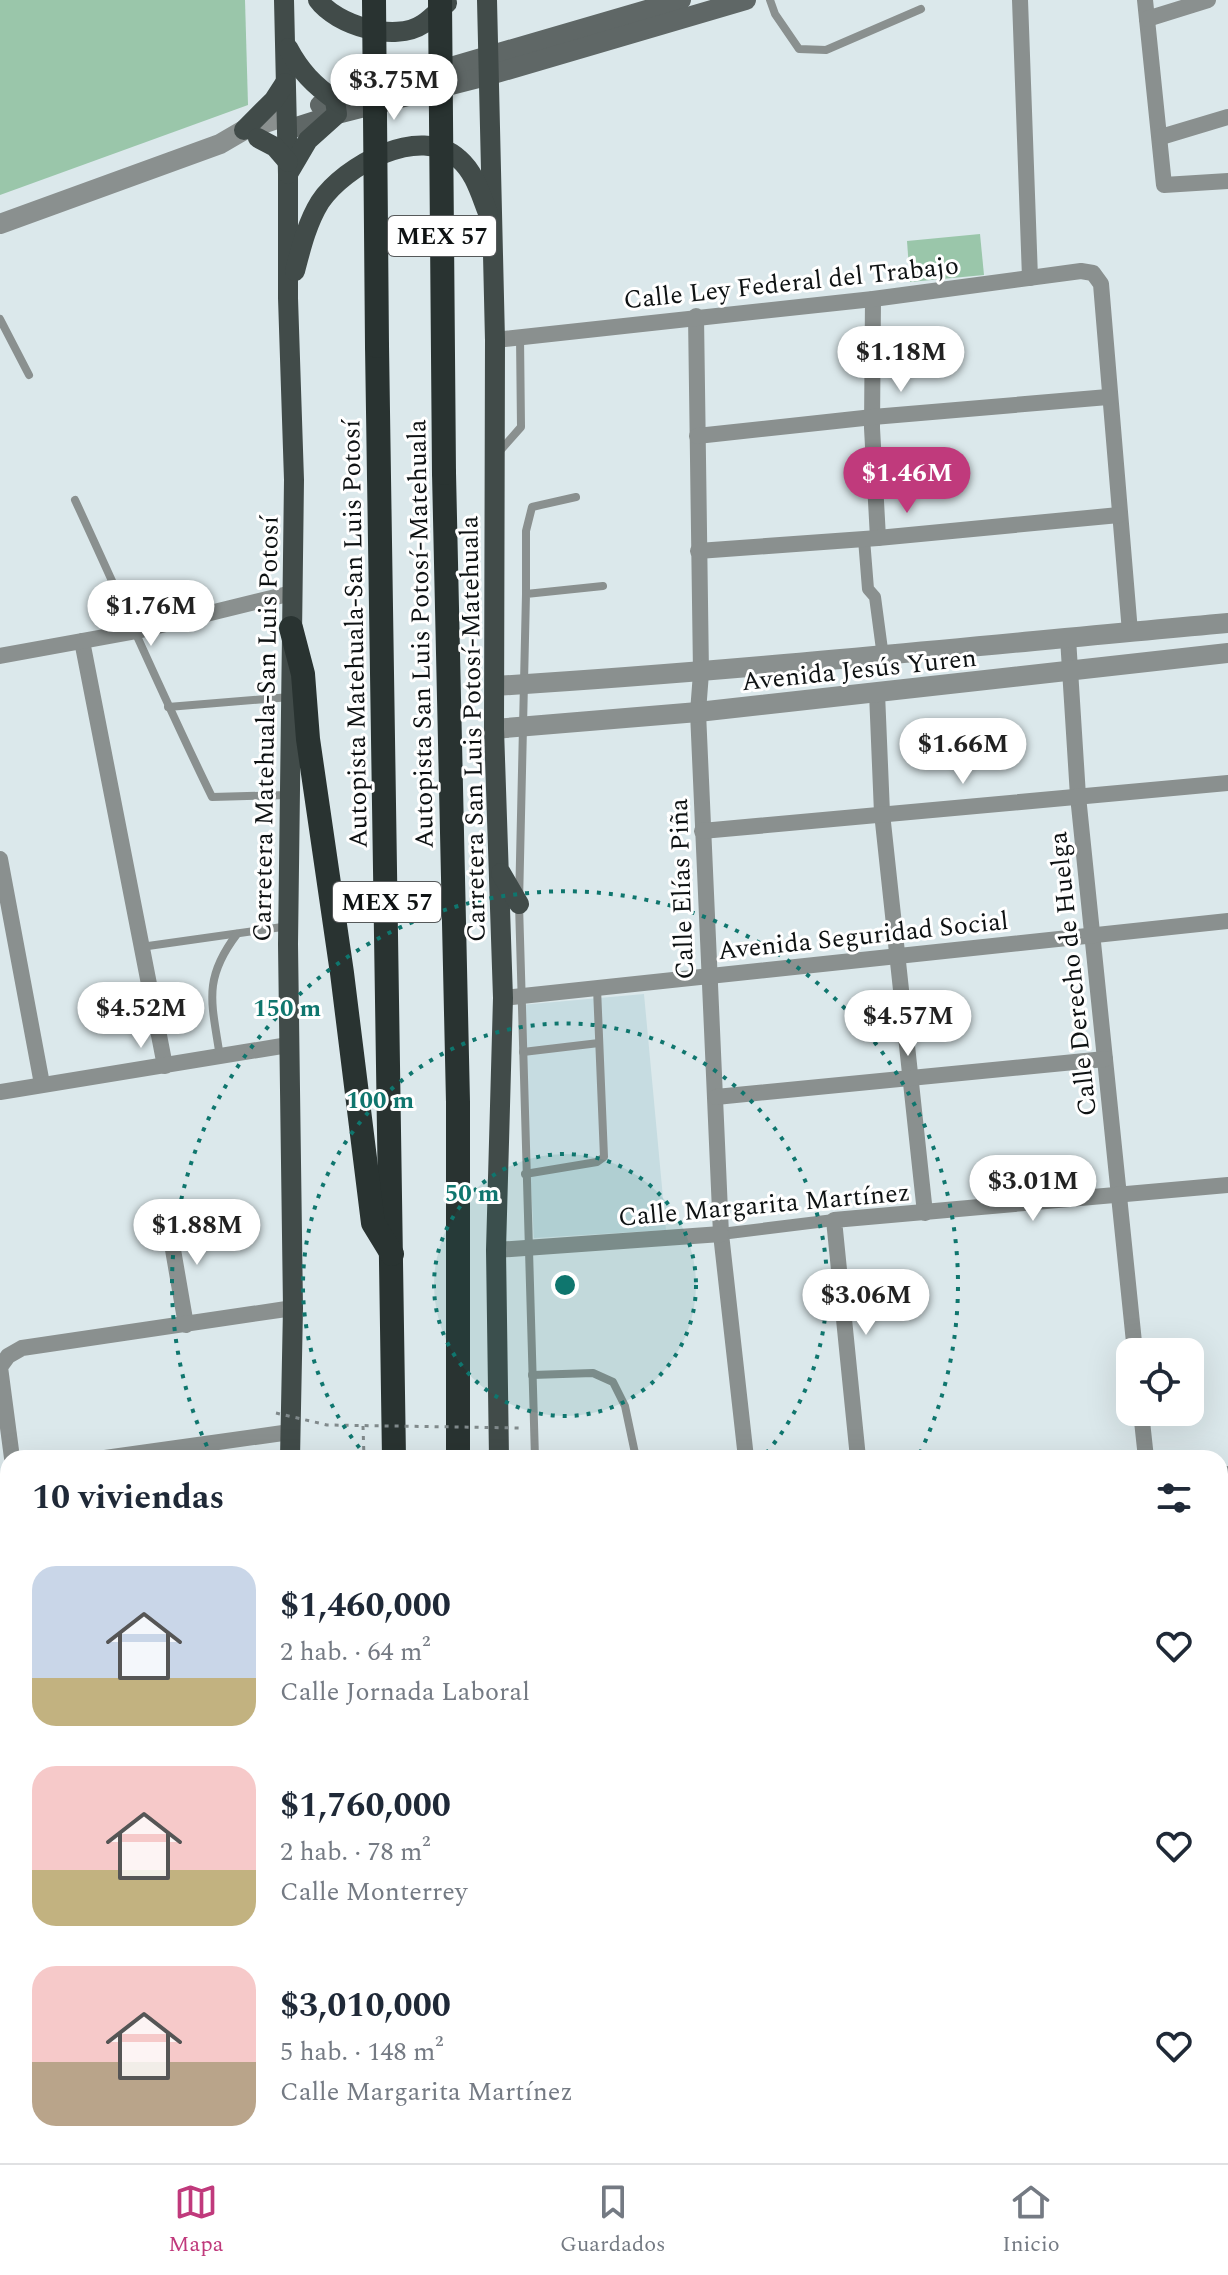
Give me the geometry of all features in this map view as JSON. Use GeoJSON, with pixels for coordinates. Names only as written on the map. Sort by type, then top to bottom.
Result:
{"type":"FeatureCollection","features":[{"type":"Feature","properties":{"kind":"highway","name":"Autopista Matehuala-San Luis Potosí"},"geometry":{"type":"LineString","coordinates":[[374,0],[394,1450]]}},
{"type":"Feature","properties":{"kind":"highway","name":"Autopista San Luis Potosí-Matehuala"},"geometry":{"type":"LineString","coordinates":[[440,0],[444,473],[458,1102],[458,1450]]}},
{"type":"Feature","properties":{"kind":"highway"},"geometry":{"type":"LineString","coordinates":[[291,628],[303,674],[308,739],[342,973],[373,1223],[393,1256]]}},
{"type":"Feature","properties":{"kind":"main road","name":"Carretera Matehuala-San Luis Potosí"},"geometry":{"type":"LineString","coordinates":[[284,0],[294,480],[289,795],[288,1045],[293,1308],[290,1450]]}},
{"type":"Feature","properties":{"kind":"main road"},"geometry":{"type":"LineString","coordinates":[[318,0],[347,23],[387,32],[421,26],[450,0]]}},
{"type":"Feature","properties":{"kind":"main road","name":"Carretera San Luis Potosí-Matehuala"},"geometry":{"type":"LineString","coordinates":[[487,0],[495,340],[494,729],[499,869],[512,997],[496,1250],[499,1450]]}},
{"type":"Feature","properties":{"kind":"main road"},"geometry":{"type":"LineString","coordinates":[[490,66],[681,0]]}},
{"type":"Feature","properties":{"kind":"main road"},"geometry":{"type":"LineString","coordinates":[[286,123],[336,107],[746,0]]}},
{"type":"Feature","properties":{"kind":"main road"},"geometry":{"type":"LineString","coordinates":[[286,45],[298,67],[336,107]]}},
{"type":"Feature","properties":{"kind":"main road"},"geometry":{"type":"LineString","coordinates":[[285,83],[251,134],[275,147],[288,168],[336,107]]}},
{"type":"Feature","properties":{"kind":"main road"},"geometry":{"type":"LineString","coordinates":[[288,298],[310,222],[322,200],[354,170],[392,150],[416,146],[438,148],[457,157],[473,176],[493,228]]}},
{"type":"Feature","properties":{"kind":"main road"},"geometry":{"type":"LineString","coordinates":[[499,869],[519,904]]}},
{"type":"Feature","properties":{"kind":"street"},"geometry":{"type":"LineString","coordinates":[[1020,0],[1030,278]]}},
{"type":"Feature","properties":{"kind":"street"},"geometry":{"type":"LineString","coordinates":[[1145,0],[1164,185],[1228,181]]}},
{"type":"Feature","properties":{"kind":"street"},"geometry":{"type":"LineString","coordinates":[[1147,19],[1208,0]]}},
{"type":"Feature","properties":{"kind":"street"},"geometry":{"type":"LineString","coordinates":[[1161,137],[1228,117]]}},
{"type":"Feature","properties":{"kind":"street"},"geometry":{"type":"LineString","coordinates":[[0,224],[286,123]]}},
{"type":"Feature","properties":{"kind":"street","name":"Calle Ley Federal del Trabajo"},"geometry":{"type":"LineString","coordinates":[[495,340],[873,299],[1081,271],[1093,273],[1101,284],[1108,397]]}},
{"type":"Feature","properties":{"kind":"street"},"geometry":{"type":"LineString","coordinates":[[873,299],[868,589],[875,597],[883,657]]}},
{"type":"Feature","properties":{"kind":"street","name":"Calle Elías Piña"},"geometry":{"type":"LineString","coordinates":[[696,316],[701,673],[698,712],[708,976],[721,1234],[745,1450]]}},
{"type":"Feature","properties":{"kind":"street"},"geometry":{"type":"LineString","coordinates":[[697,436],[1108,397],[1130,632]]}},
{"type":"Feature","properties":{"kind":"street"},"geometry":{"type":"LineString","coordinates":[[698,551],[871,539],[1119,515]]}},
{"type":"Feature","properties":{"kind":"street"},"geometry":{"type":"LineString","coordinates":[[0,656],[137,631],[292,593]]}},
{"type":"Feature","properties":{"kind":"street","name":"Avenida Jesús Yuren"},"geometry":{"type":"LineString","coordinates":[[495,686],[701,673],[1228,623]]}},
{"type":"Feature","properties":{"kind":"street","name":"Calle Derecho de Huelga"},"geometry":{"type":"LineString","coordinates":[[1068,638],[1078,796],[1134,1338]]}},
{"type":"Feature","properties":{"kind":"street"},"geometry":{"type":"LineString","coordinates":[[82,641],[165,1066]]}},
{"type":"Feature","properties":{"kind":"street","name":"Avenida Jesús Yuren"},"geometry":{"type":"LineString","coordinates":[[494,729],[698,712],[1228,653]]}},
{"type":"Feature","properties":{"kind":"street"},"geometry":{"type":"LineString","coordinates":[[877,693],[882,813],[925,1213]]}},
{"type":"Feature","properties":{"kind":"street"},"geometry":{"type":"LineString","coordinates":[[702,831],[1228,783]]}},
{"type":"Feature","properties":{"kind":"street"},"geometry":{"type":"LineString","coordinates":[[0,859],[42,1084]]}},
{"type":"Feature","properties":{"kind":"street","name":"Avenida Seguridad Social"},"geometry":{"type":"LineString","coordinates":[[512,997],[1228,921]]}},
{"type":"Feature","properties":{"kind":"street"},"geometry":{"type":"LineString","coordinates":[[0,1092],[288,1045]]}},
{"type":"Feature","properties":{"kind":"street"},"geometry":{"type":"LineString","coordinates":[[716,1097],[1105,1059]]}},
{"type":"Feature","properties":{"kind":"street","name":"Calle Margarita Martínez"},"geometry":{"type":"LineString","coordinates":[[496,1250],[721,1234],[834,1220],[1228,1185]]}},
{"type":"Feature","properties":{"kind":"street"},"geometry":{"type":"LineString","coordinates":[[167,1215],[186,1325]]}},
{"type":"Feature","properties":{"kind":"street"},"geometry":{"type":"LineString","coordinates":[[834,1220],[857,1450]]}},
{"type":"Feature","properties":{"kind":"street"},"geometry":{"type":"LineString","coordinates":[[11,1450],[0,1367],[8,1356],[22,1348],[293,1308]]}},
{"type":"Feature","properties":{"kind":"street"},"geometry":{"type":"LineString","coordinates":[[1143,1426],[1145,1450]]}},
{"type":"Feature","properties":{"kind":"street"},"geometry":{"type":"LineString","coordinates":[[162,1450],[290,1432]]}},
{"type":"Feature","properties":{"kind":"lane"},"geometry":{"type":"LineString","coordinates":[[770,0],[775,14],[799,49],[826,50],[921,9]]}},
{"type":"Feature","properties":{"kind":"lane"},"geometry":{"type":"LineString","coordinates":[[0,319],[29,375]]}},
{"type":"Feature","properties":{"kind":"lane"},"geometry":{"type":"LineString","coordinates":[[495,456],[521,427],[520,337]]}},
{"type":"Feature","properties":{"kind":"lane"},"geometry":{"type":"LineString","coordinates":[[535,1450],[523,1052],[512,997],[519,904],[526,531],[532,507],[576,497]]}},
{"type":"Feature","properties":{"kind":"lane"},"geometry":{"type":"LineString","coordinates":[[75,500],[212,797],[289,795]]}},
{"type":"Feature","properties":{"kind":"lane"},"geometry":{"type":"LineString","coordinates":[[526,594],[603,586]]}},
{"type":"Feature","properties":{"kind":"lane"},"geometry":{"type":"LineString","coordinates":[[168,707],[290,697]]}},
{"type":"Feature","properties":{"kind":"lane"},"geometry":{"type":"LineString","coordinates":[[141,947],[290,926]]}},
{"type":"Feature","properties":{"kind":"lane"},"geometry":{"type":"LineString","coordinates":[[220,1057],[211,994],[214,970],[237,934]]}},
{"type":"Feature","properties":{"kind":"lane"},"geometry":{"type":"LineString","coordinates":[[525,1174],[597,1162],[604,1157],[597,988]]}},
{"type":"Feature","properties":{"kind":"lane"},"geometry":{"type":"LineString","coordinates":[[523,1052],[599,1043]]}},
{"type":"Feature","properties":{"kind":"lane"},"geometry":{"type":"LineString","coordinates":[[532,1375],[593,1373],[613,1382],[625,1406],[634,1450]]}},
{"type":"Feature","properties":{"kind":"path"},"geometry":{"type":"LineString","coordinates":[[276,1413],[327,1425],[522,1428]]}},
{"type":"Feature","properties":{"kind":"path"},"geometry":{"type":"LineString","coordinates":[[363,1426],[364,1450]]}},
{"type":"Feature","properties":{"kind":"shaded area"},"geometry":{"type":"Polygon","coordinates":[[[644,994],[666,1230],[534,1238],[521,1005],[644,994]]]}},
{"type":"Feature","properties":{"kind":"green space"},"geometry":{"type":"Polygon","coordinates":[[[0,0],[245,0],[248,105],[0,195],[0,0]]]}},
{"type":"Feature","properties":{"kind":"green space"},"geometry":{"type":"Polygon","coordinates":[[[980,234],[984,275],[910,282],[907,241],[980,234]]]}}]}
